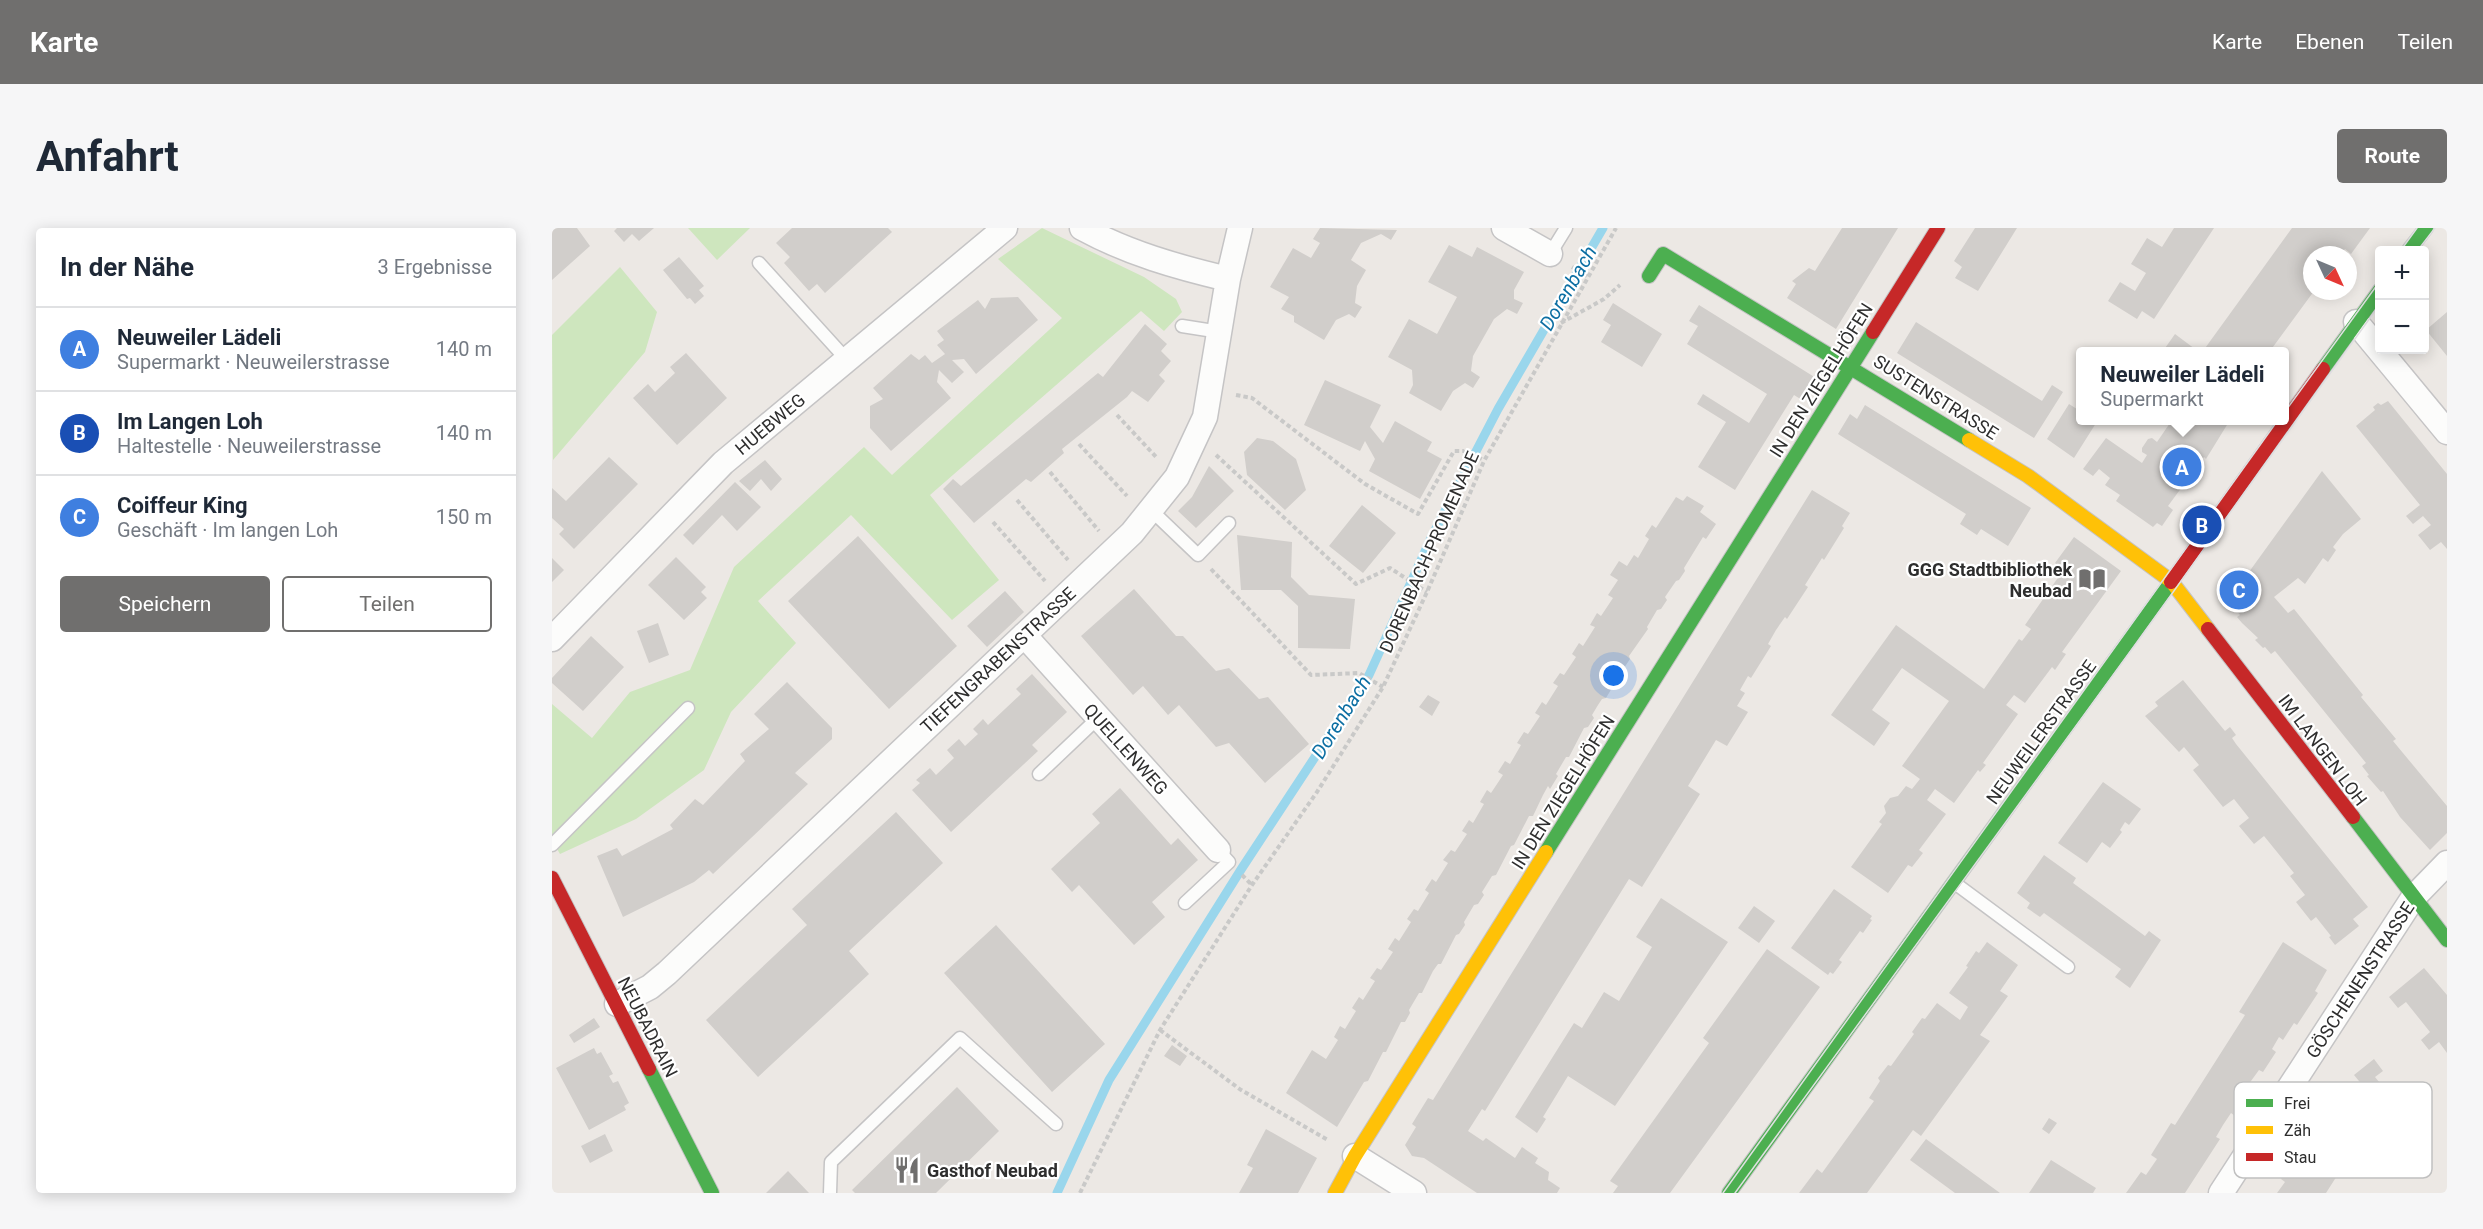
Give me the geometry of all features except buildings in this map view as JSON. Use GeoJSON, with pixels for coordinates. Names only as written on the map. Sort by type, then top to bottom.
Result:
{"type":"FeatureCollection","features":[{"type":"Feature","properties":{"kind":"street","name":"HUEBWEG"},"geometry":{"type":"LineString","coordinates":[[552,639],[723,463],[1005,228]]}},
{"type":"Feature","properties":{"kind":"street"},"geometry":{"type":"LineString","coordinates":[[1082,228],[1110,243],[1178,268],[1228,279]]}},
{"type":"Feature","properties":{"kind":"street","name":"TIEFENGRABENSTRASSE"},"geometry":{"type":"LineString","coordinates":[[617,1004],[650,987],[667,974],[1084,579],[1148,513],[1175,479],[1205,417],[1228,279],[1240,228]]}},
{"type":"Feature","properties":{"kind":"street"},"geometry":{"type":"LineString","coordinates":[[1504,228],[1550,254]]}},
{"type":"Feature","properties":{"kind":"street","name":"IN DEN ZIEGELHÖFEN"},"geometry":{"type":"LineString","coordinates":[[1335,1193],[1355,1156],[1938,228]]}},
{"type":"Feature","properties":{"kind":"street"},"geometry":{"type":"LineString","coordinates":[[2412,246],[2426,228]]}},
{"type":"Feature","properties":{"kind":"street","name":"SUSTENSTRASSE"},"geometry":{"type":"LineString","coordinates":[[1648,276],[1663,254],[1851,366],[2028,476],[2171,581]]}},
{"type":"Feature","properties":{"kind":"street","name":"NEUWEILERSTRASSE"},"geometry":{"type":"LineString","coordinates":[[2289,416],[2375,296]]}},
{"type":"Feature","properties":{"kind":"street"},"geometry":{"type":"LineString","coordinates":[[2356,322],[2447,432]]}},
{"type":"Feature","properties":{"kind":"street","name":"NEUWEILERSTRASSE"},"geometry":{"type":"LineString","coordinates":[[1729,1193],[1955,883],[2282,425]]}},
{"type":"Feature","properties":{"kind":"street","name":"IM LANGEN LOH"},"geometry":{"type":"LineString","coordinates":[[2171,581],[2447,940]]}},
{"type":"Feature","properties":{"kind":"street","name":"QUELLENWEG"},"geometry":{"type":"LineString","coordinates":[[1024,635],[1223,856]]}},
{"type":"Feature","properties":{"kind":"street","name":"GÖSCHENENSTRASSE"},"geometry":{"type":"LineString","coordinates":[[2293,1082],[2413,898],[2447,863]]}},
{"type":"Feature","properties":{"kind":"street","name":"NEUBADRAIN"},"geometry":{"type":"LineString","coordinates":[[552,878],[712,1193]]}},
{"type":"Feature","properties":{"kind":"street"},"geometry":{"type":"LineString","coordinates":[[1355,1156],[1414,1193]]}},
{"type":"Feature","properties":{"kind":"street","name":"GÖSCHENENSTRASSE"},"geometry":{"type":"LineString","coordinates":[[2221,1193],[2234,1173]]}},
{"type":"Feature","properties":{"kind":"lane"},"geometry":{"type":"LineString","coordinates":[[1550,254],[1566,228]]}},
{"type":"Feature","properties":{"kind":"lane"},"geometry":{"type":"LineString","coordinates":[[759,263],[847,360]]}},
{"type":"Feature","properties":{"kind":"lane"},"geometry":{"type":"LineString","coordinates":[[1182,326],[1220,332]]}},
{"type":"Feature","properties":{"kind":"lane"},"geometry":{"type":"LineString","coordinates":[[1148,513],[1198,555],[1229,523]]}},
{"type":"Feature","properties":{"kind":"lane"},"geometry":{"type":"LineString","coordinates":[[552,845],[688,708]]}},
{"type":"Feature","properties":{"kind":"lane"},"geometry":{"type":"LineString","coordinates":[[1039,774],[1098,718]]}},
{"type":"Feature","properties":{"kind":"lane"},"geometry":{"type":"LineString","coordinates":[[1185,903],[1223,856]]}},
{"type":"Feature","properties":{"kind":"lane"},"geometry":{"type":"LineString","coordinates":[[1955,883],[2068,967]]}},
{"type":"Feature","properties":{"kind":"lane"},"geometry":{"type":"LineString","coordinates":[[830,1193],[831,1162],[960,1038],[1056,1124]]}},
{"type":"Feature","properties":{"kind":"path","name":"DORENBACH-PROMENADE"},"geometry":{"type":"LineString","coordinates":[[1080,1193],[1160,1030],[1250,884],[1317,792],[1383,687],[1484,460],[1585,275],[1616,228]]}},
{"type":"Feature","properties":{"kind":"path"},"geometry":{"type":"LineString","coordinates":[[1560,324],[1604,299],[1633,278],[1648,276]]}},
{"type":"Feature","properties":{"kind":"path"},"geometry":{"type":"LineString","coordinates":[[1252,398],[1365,484],[1418,514],[1454,451],[1464,451],[1484,460]]}},
{"type":"Feature","properties":{"kind":"path"},"geometry":{"type":"LineString","coordinates":[[1117,415],[1175,479]]}},
{"type":"Feature","properties":{"kind":"path"},"geometry":{"type":"LineString","coordinates":[[1196,436],[1356,584],[1390,568],[1426,590]]}},
{"type":"Feature","properties":{"kind":"path"},"geometry":{"type":"LineString","coordinates":[[1079,444],[1148,513]]}},
{"type":"Feature","properties":{"kind":"path"},"geometry":{"type":"LineString","coordinates":[[1050,472],[1114,550]]}},
{"type":"Feature","properties":{"kind":"path"},"geometry":{"type":"LineString","coordinates":[[1017,500],[1084,579]]}},
{"type":"Feature","properties":{"kind":"path"},"geometry":{"type":"LineString","coordinates":[[993,522],[1062,599]]}},
{"type":"Feature","properties":{"kind":"path"},"geometry":{"type":"LineString","coordinates":[[1198,555],[1311,675],[1359,673],[1383,687]]}},
{"type":"Feature","properties":{"kind":"path"},"geometry":{"type":"LineString","coordinates":[[1160,1030],[1241,1090],[1355,1156]]}},
{"type":"Feature","properties":{"kind":"green space"},"geometry":{"type":"Polygon","coordinates":[[[688,228],[750,228],[717,260],[688,228]]]}},
{"type":"Feature","properties":{"kind":"green space"},"geometry":{"type":"Polygon","coordinates":[[[1042,228],[1144,277],[1176,299],[1182,312],[1164,331],[1141,311],[930,495],[999,580],[952,620],[851,515],[758,601],[796,643],[731,712],[704,770],[636,819],[560,854],[552,840],[552,704],[592,738],[630,692],[690,670],[734,567],[864,447],[892,475],[1062,318],[998,259],[1042,228]]]}},
{"type":"Feature","properties":{"kind":"green space"},"geometry":{"type":"Polygon","coordinates":[[[620,267],[657,312],[645,352],[553,460],[552,335],[620,267]]]}},
{"type":"Feature","properties":{"kind":"waterway","name":"Dorenbach"},"geometry":{"type":"LineString","coordinates":[[1057,1193],[1109,1080],[1242,868],[1369,675],[1431,538],[1498,409],[1603,228]]}},
{"type":"Feature","properties":{"kind":"tram line"},"geometry":{"type":"LineString","coordinates":[[2404,246],[2417,228]]}},
{"type":"Feature","properties":{"kind":"tram line"},"geometry":{"type":"LineString","coordinates":[[2421,246],[2435,228]]}},
{"type":"Feature","properties":{"kind":"tram line"},"geometry":{"type":"LineString","coordinates":[[2289,406],[2375,288]]}},
{"type":"Feature","properties":{"kind":"tram line"},"geometry":{"type":"LineString","coordinates":[[1735,1193],[2138,641],[2375,311]]}},
{"type":"Feature","properties":{"kind":"tram line"},"geometry":{"type":"LineString","coordinates":[[1723,1193],[2274,425]]}},
{"type":"Feature","properties":{"kind":"traffic: fast"},"geometry":{"type":"LineString","coordinates":[[2412,246],[2426,228]]}},
{"type":"Feature","properties":{"kind":"traffic: fast"},"geometry":{"type":"LineString","coordinates":[[1649,276],[1663,254],[1969,440]]}},
{"type":"Feature","properties":{"kind":"traffic: fast"},"geometry":{"type":"LineString","coordinates":[[2323,369],[2375,297]]}},
{"type":"Feature","properties":{"kind":"traffic: fast"},"geometry":{"type":"LineString","coordinates":[[1546,852],[1873,332]]}},
{"type":"Feature","properties":{"kind":"traffic: fast"},"geometry":{"type":"LineString","coordinates":[[1729,1193],[2171,582]]}},
{"type":"Feature","properties":{"kind":"traffic: fast"},"geometry":{"type":"LineString","coordinates":[[2353,817],[2447,940]]}},
{"type":"Feature","properties":{"kind":"traffic: fast"},"geometry":{"type":"LineString","coordinates":[[649,1069],[712,1193]]}},
{"type":"Feature","properties":{"kind":"traffic: slow"},"geometry":{"type":"LineString","coordinates":[[1969,440],[2028,476],[2171,581],[2208,629]]}},
{"type":"Feature","properties":{"kind":"traffic: slow"},"geometry":{"type":"LineString","coordinates":[[1335,1193],[1355,1156],[1546,852]]}},
{"type":"Feature","properties":{"kind":"traffic: jam"},"geometry":{"type":"LineString","coordinates":[[1873,332],[1938,228]]}},
{"type":"Feature","properties":{"kind":"traffic: jam"},"geometry":{"type":"LineString","coordinates":[[2289,417],[2323,369]]}},
{"type":"Feature","properties":{"kind":"traffic: jam"},"geometry":{"type":"LineString","coordinates":[[2171,582],[2283,425]]}},
{"type":"Feature","properties":{"kind":"traffic: jam"},"geometry":{"type":"LineString","coordinates":[[2208,629],[2353,817]]}},
{"type":"Feature","properties":{"kind":"traffic: jam"},"geometry":{"type":"LineString","coordinates":[[552,878],[649,1069]]}},
{"type":"Feature","properties":{"kind":"place","name":"Neuweiler Lädeli"},"geometry":{"type":"Point","coordinates":[2182,467]}},
{"type":"Feature","properties":{"kind":"place","name":"Im Langen Loh"},"geometry":{"type":"Point","coordinates":[2202,525]}},
{"type":"Feature","properties":{"kind":"place","name":"GGG Stadtbibliothek Neubad"},"geometry":{"type":"Point","coordinates":[2092,579]}},
{"type":"Feature","properties":{"kind":"place","name":"Coiffeur King"},"geometry":{"type":"Point","coordinates":[2239,590]}},
{"type":"Feature","properties":{"kind":"place","name":"Gasthof Neubad"},"geometry":{"type":"Point","coordinates":[907,1170]}}]}
